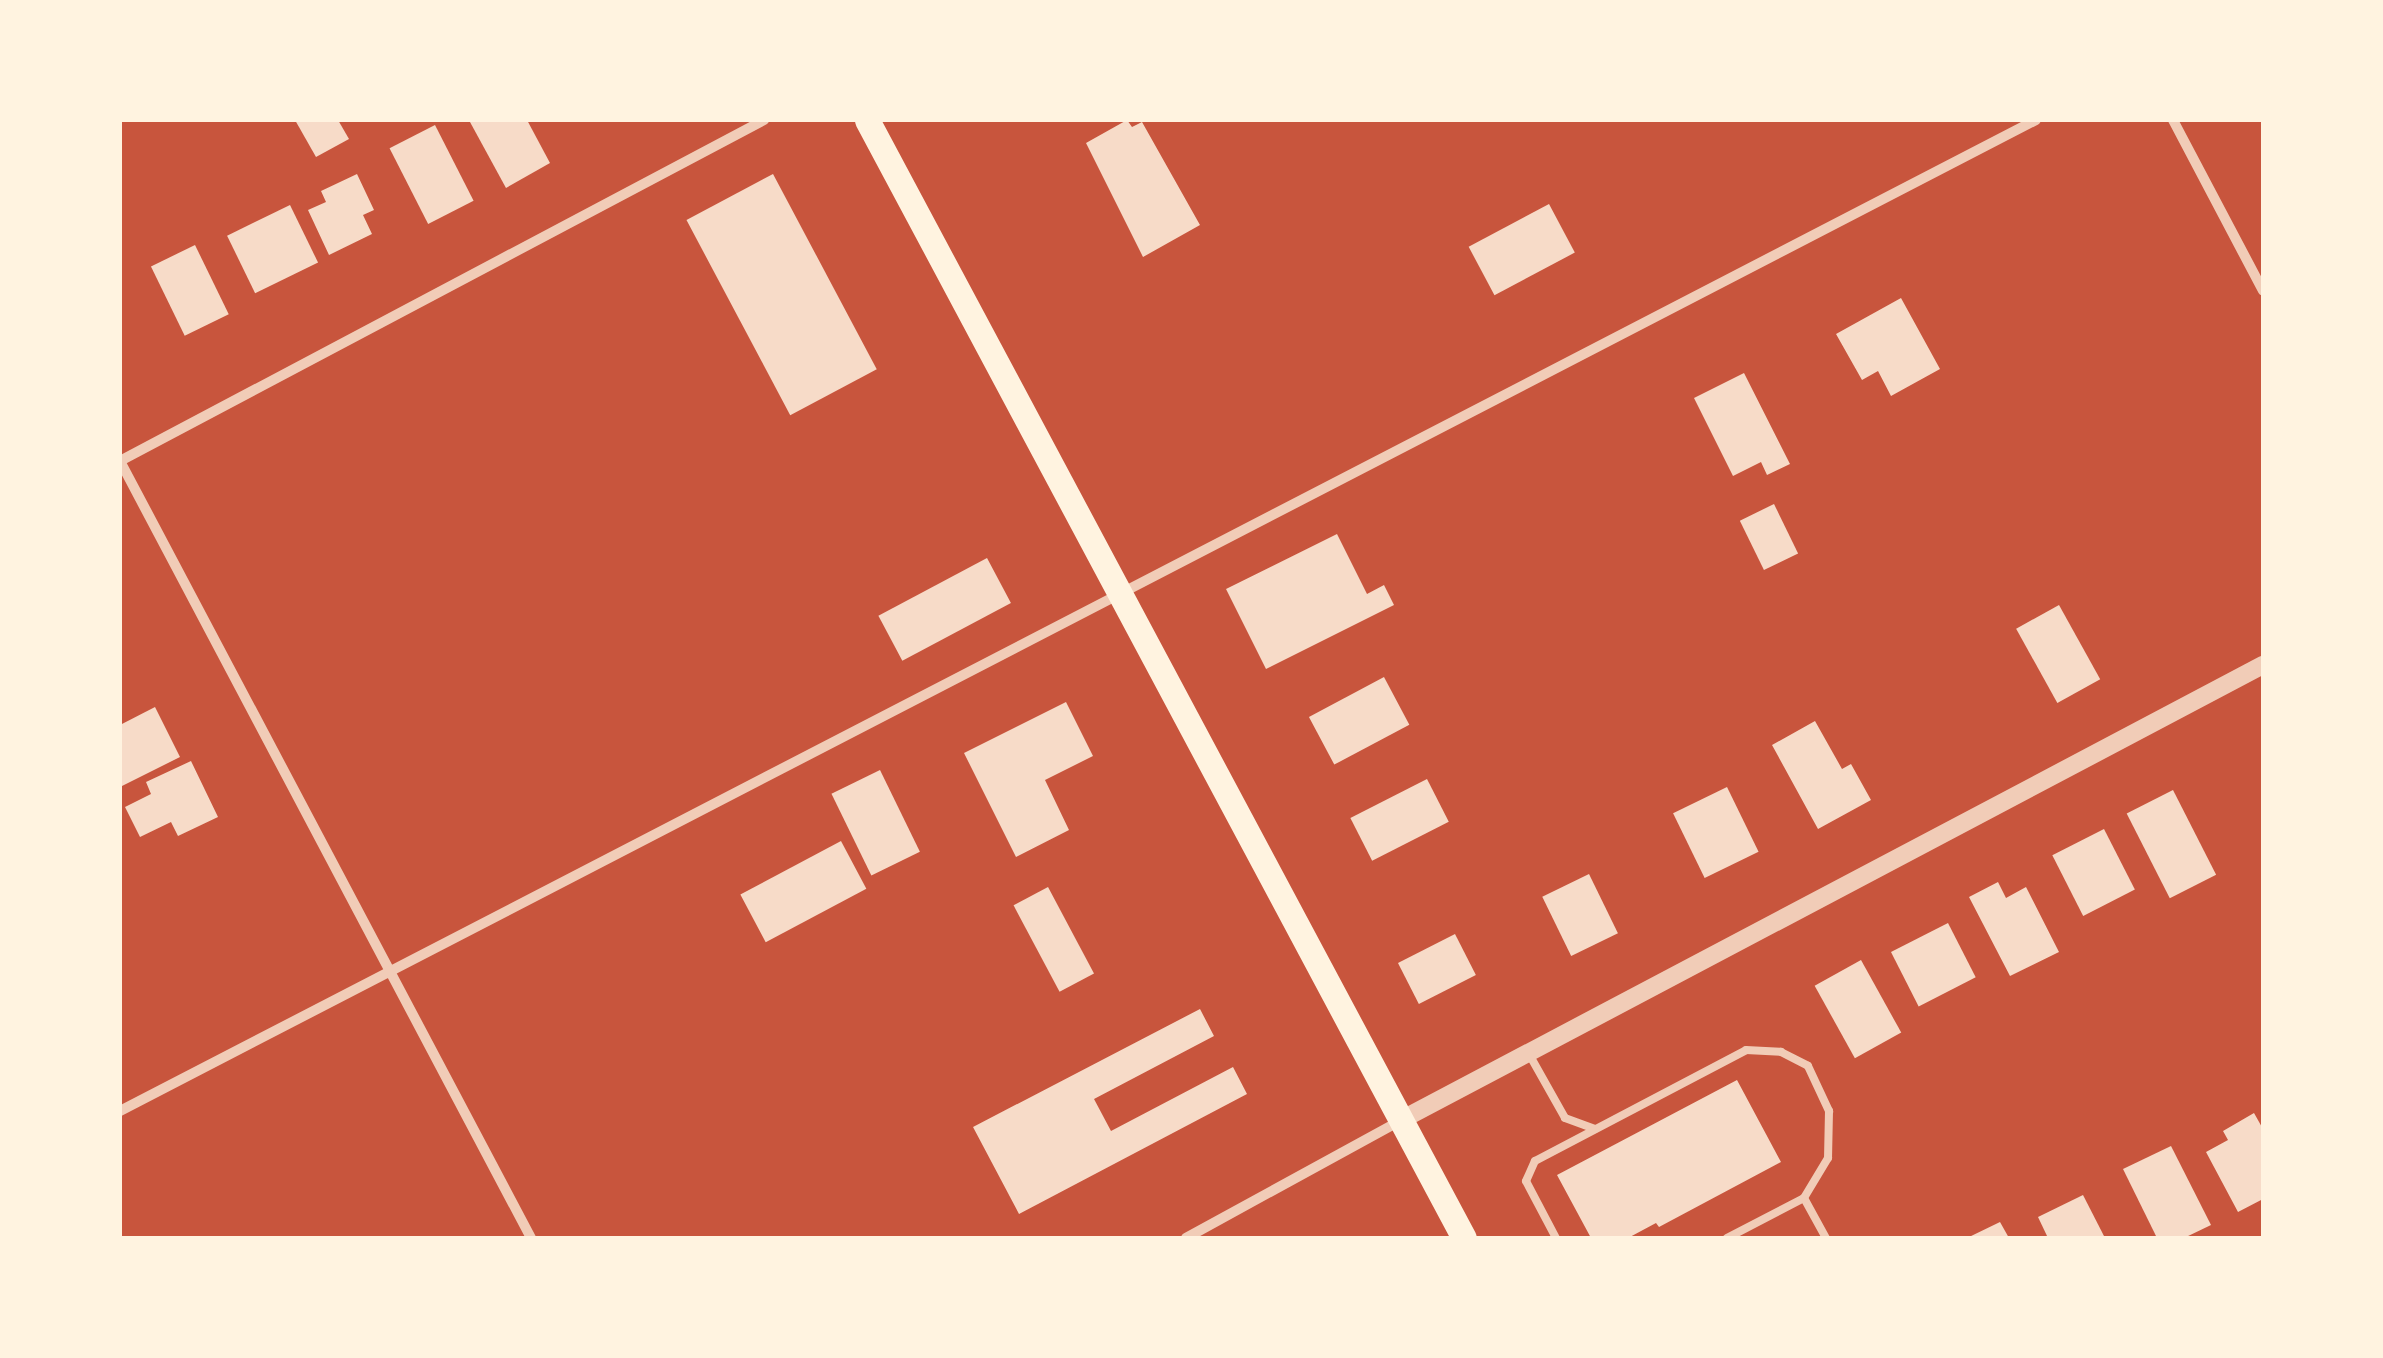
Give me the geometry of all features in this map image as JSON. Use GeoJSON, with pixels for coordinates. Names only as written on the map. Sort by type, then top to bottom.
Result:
{"type":"FeatureCollection","features":[{"type":"Feature","properties":{"kind":"main road"},"geometry":{"type":"LineString","coordinates":[[867,120],[1464,1238]]}},
{"type":"Feature","properties":{"kind":"street"},"geometry":{"type":"LineString","coordinates":[[531,1238],[120,461],[764,120]]}},
{"type":"Feature","properties":{"kind":"street"},"geometry":{"type":"LineString","coordinates":[[120,1111],[2036,120]]}},
{"type":"Feature","properties":{"kind":"street"},"geometry":{"type":"LineString","coordinates":[[2172,120],[2263,291]]}},
{"type":"Feature","properties":{"kind":"street"},"geometry":{"type":"LineString","coordinates":[[1186,1238],[1528,1051],[2263,665]]}},
{"type":"Feature","properties":{"kind":"lane"},"geometry":{"type":"LineString","coordinates":[[1556,1238],[1526,1181],[1534,1161],[1746,1050],[1781,1052],[1808,1066],[1829,1112],[1828,1158],[1804,1198],[1727,1238]]}},
{"type":"Feature","properties":{"kind":"lane"},"geometry":{"type":"LineString","coordinates":[[1528,1051],[1565,1118],[1595,1129]]}},
{"type":"Feature","properties":{"kind":"lane"},"geometry":{"type":"LineString","coordinates":[[1804,1198],[1826,1238]]}},
{"type":"Feature","properties":{"kind":"building"},"geometry":{"type":"Polygon","coordinates":[[[295,120],[338,120],[349,139],[316,157],[295,120]]]}},
{"type":"Feature","properties":{"kind":"building"},"geometry":{"type":"Polygon","coordinates":[[[527,120],[550,163],[506,188],[470,122],[527,120]]]}},
{"type":"Feature","properties":{"kind":"building"},"geometry":{"type":"Polygon","coordinates":[[[1127,120],[1132,127],[1142,122],[1200,225],[1143,257],[1086,143],[1127,120]]]}},
{"type":"Feature","properties":{"kind":"building"},"geometry":{"type":"Polygon","coordinates":[[[435,125],[474,201],[428,224],[390,148],[435,125]]]}},
{"type":"Feature","properties":{"kind":"building"},"geometry":{"type":"Polygon","coordinates":[[[357,174],[374,210],[363,215],[372,234],[329,255],[308,210],[326,202],[321,191],[357,174]]]}},
{"type":"Feature","properties":{"kind":"building"},"geometry":{"type":"Polygon","coordinates":[[[773,174],[877,369],[790,415],[686,220],[773,174]]]}},
{"type":"Feature","properties":{"kind":"building"},"geometry":{"type":"Polygon","coordinates":[[[1549,204],[1575,253],[1494,295],[1469,247],[1549,204]]]}},
{"type":"Feature","properties":{"kind":"building"},"geometry":{"type":"Polygon","coordinates":[[[290,205],[318,263],[255,293],[227,236],[290,205]]]}},
{"type":"Feature","properties":{"kind":"building"},"geometry":{"type":"Polygon","coordinates":[[[195,245],[229,314],[185,336],[151,266],[195,245]]]}},
{"type":"Feature","properties":{"kind":"building"},"geometry":{"type":"Polygon","coordinates":[[[1901,298],[1940,369],[1891,396],[1878,371],[1862,380],[1836,334],[1901,298]]]}},
{"type":"Feature","properties":{"kind":"building"},"geometry":{"type":"Polygon","coordinates":[[[1744,373],[1790,464],[1767,475],[1761,462],[1733,476],[1694,398],[1744,373]]]}},
{"type":"Feature","properties":{"kind":"building"},"geometry":{"type":"Polygon","coordinates":[[[1774,504],[1798,553],[1764,570],[1740,521],[1774,504]]]}},
{"type":"Feature","properties":{"kind":"building"},"geometry":{"type":"Polygon","coordinates":[[[1337,534],[1367,594],[1384,585],[1394,605],[1266,669],[1226,589],[1337,534]]]}},
{"type":"Feature","properties":{"kind":"building"},"geometry":{"type":"Polygon","coordinates":[[[987,558],[1011,603],[902,661],[878,616],[987,558]]]}},
{"type":"Feature","properties":{"kind":"building"},"geometry":{"type":"Polygon","coordinates":[[[2059,605],[2100,679],[2057,703],[2016,629],[2059,605]]]}},
{"type":"Feature","properties":{"kind":"building"},"geometry":{"type":"Polygon","coordinates":[[[1384,677],[1409,725],[1334,765],[1309,717],[1384,677]]]}},
{"type":"Feature","properties":{"kind":"building"},"geometry":{"type":"Polygon","coordinates":[[[1066,702],[1093,756],[1045,780],[1069,830],[1016,857],[964,753],[1066,702]]]}},
{"type":"Feature","properties":{"kind":"building"},"geometry":{"type":"Polygon","coordinates":[[[155,707],[180,757],[120,787],[120,725],[155,707]]]}},
{"type":"Feature","properties":{"kind":"building"},"geometry":{"type":"Polygon","coordinates":[[[1815,721],[1842,769],[1851,764],[1871,800],[1818,829],[1772,745],[1815,721]]]}},
{"type":"Feature","properties":{"kind":"building"},"geometry":{"type":"Polygon","coordinates":[[[191,761],[218,817],[178,836],[171,822],[140,837],[125,807],[151,794],[146,782],[191,761]]]}},
{"type":"Feature","properties":{"kind":"building"},"geometry":{"type":"Polygon","coordinates":[[[880,770],[920,852],[871,875],[831,794],[880,770]]]}},
{"type":"Feature","properties":{"kind":"building"},"geometry":{"type":"Polygon","coordinates":[[[1427,779],[1449,822],[1372,861],[1350,818],[1427,779]]]}},
{"type":"Feature","properties":{"kind":"building"},"geometry":{"type":"Polygon","coordinates":[[[1727,787],[1759,852],[1705,878],[1673,813],[1727,787]]]}},
{"type":"Feature","properties":{"kind":"building"},"geometry":{"type":"Polygon","coordinates":[[[2173,790],[2216,875],[2170,898],[2127,814],[2173,790]]]}},
{"type":"Feature","properties":{"kind":"building"},"geometry":{"type":"Polygon","coordinates":[[[2104,829],[2135,890],[2083,916],[2052,855],[2104,829]]]}},
{"type":"Feature","properties":{"kind":"building"},"geometry":{"type":"Polygon","coordinates":[[[841,841],[866,889],[766,942],[740,895],[841,841]]]}},
{"type":"Feature","properties":{"kind":"building"},"geometry":{"type":"Polygon","coordinates":[[[1589,874],[1618,933],[1571,956],[1542,897],[1589,874]]]}},
{"type":"Feature","properties":{"kind":"building"},"geometry":{"type":"Polygon","coordinates":[[[1998,882],[2006,898],[2026,887],[2059,952],[2010,976],[1969,897],[1998,882]]]}},
{"type":"Feature","properties":{"kind":"building"},"geometry":{"type":"Polygon","coordinates":[[[1048,887],[1094,974],[1060,992],[1014,905],[1048,887]]]}},
{"type":"Feature","properties":{"kind":"building"},"geometry":{"type":"Polygon","coordinates":[[[1948,923],[1976,977],[1919,1006],[1891,952],[1948,923]]]}},
{"type":"Feature","properties":{"kind":"building"},"geometry":{"type":"Polygon","coordinates":[[[1455,934],[1476,975],[1419,1004],[1398,963],[1455,934]]]}},
{"type":"Feature","properties":{"kind":"building"},"geometry":{"type":"Polygon","coordinates":[[[1861,960],[1901,1033],[1855,1058],[1815,986],[1861,960]]]}},
{"type":"Feature","properties":{"kind":"building"},"geometry":{"type":"Polygon","coordinates":[[[1200,1009],[1214,1036],[1094,1099],[1111,1131],[1233,1067],[1247,1094],[1019,1214],[973,1127],[1200,1009]]]}},
{"type":"Feature","properties":{"kind":"building"},"geometry":{"type":"Polygon","coordinates":[[[1737,1080],[1781,1162],[1659,1227],[1656,1223],[1628,1238],[1591,1238],[1557,1175],[1737,1080]]]}},
{"type":"Feature","properties":{"kind":"building"},"geometry":{"type":"Polygon","coordinates":[[[2254,1113],[2263,1129],[2263,1199],[2238,1212],[2206,1152],[2228,1140],[2223,1131],[2254,1113]]]}},
{"type":"Feature","properties":{"kind":"building"},"geometry":{"type":"Polygon","coordinates":[[[2171,1146],[2211,1225],[2184,1238],[2157,1238],[2123,1169],[2171,1146]]]}},
{"type":"Feature","properties":{"kind":"building"},"geometry":{"type":"Polygon","coordinates":[[[2083,1195],[2105,1238],[2048,1238],[2038,1217],[2083,1195]]]}},
{"type":"Feature","properties":{"kind":"building"},"geometry":{"type":"Polygon","coordinates":[[[2000,1222],[2009,1238],[1967,1238],[2000,1222]]]}}]}
